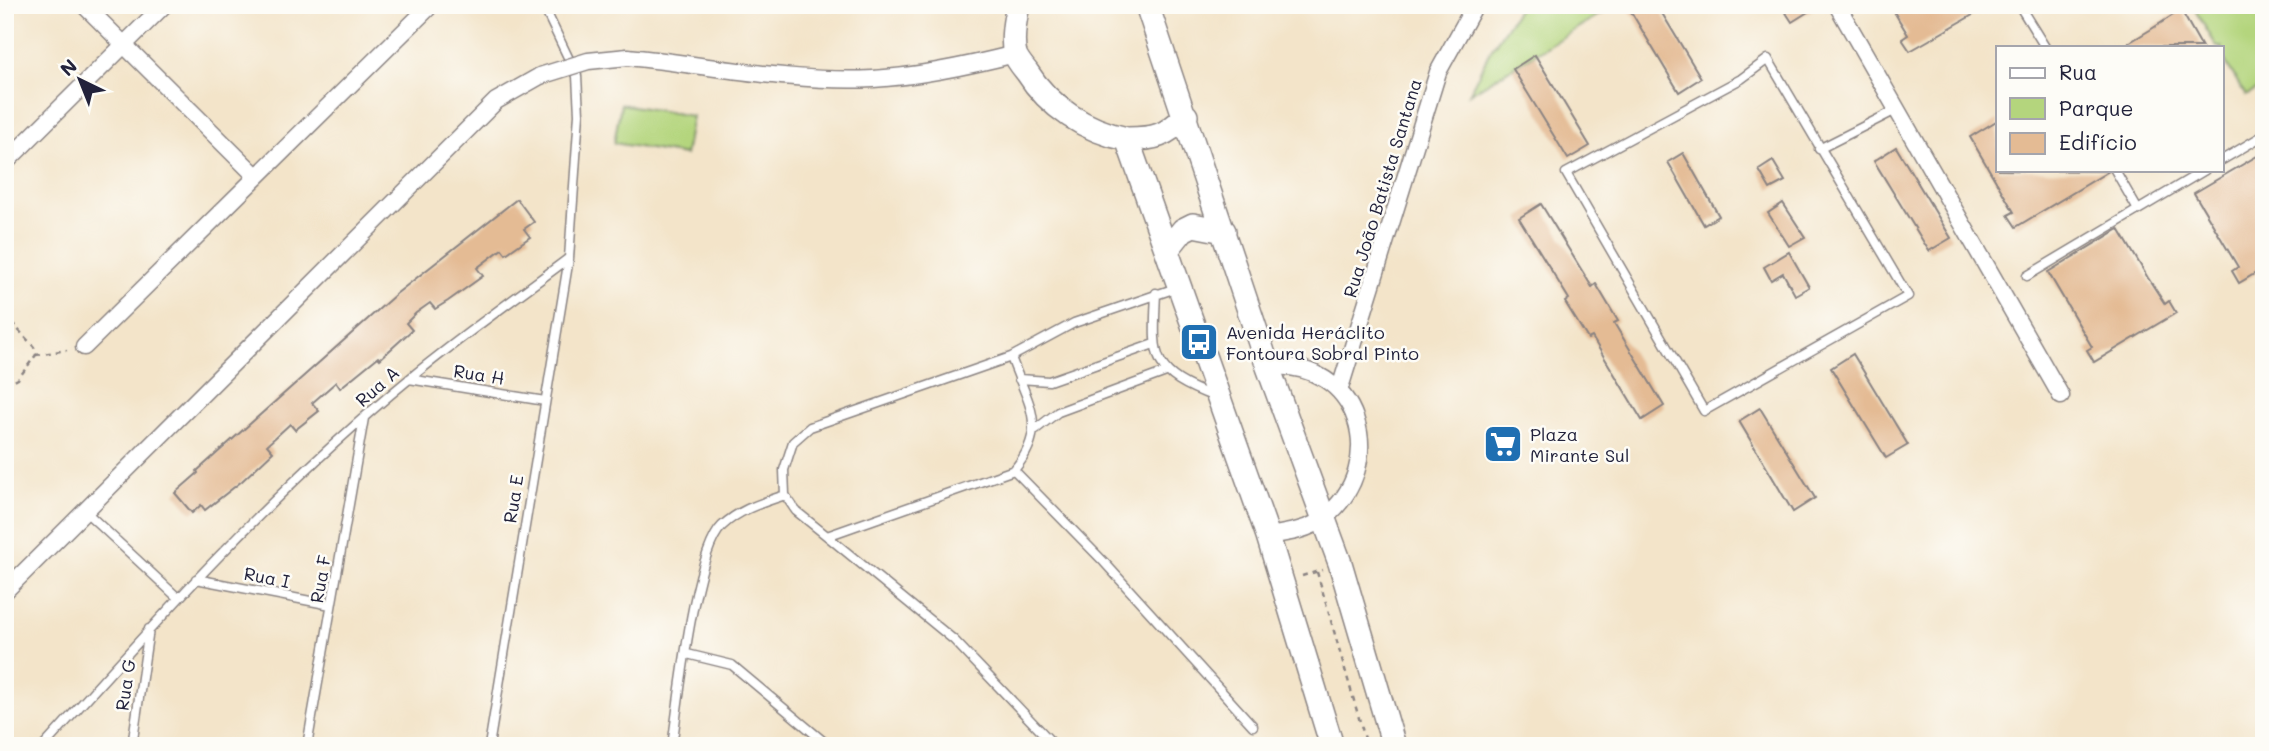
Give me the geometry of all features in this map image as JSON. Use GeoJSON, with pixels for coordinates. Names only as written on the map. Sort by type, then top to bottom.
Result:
{"type":"FeatureCollection","features":[{"type":"Feature","properties":{"kind":"street"},"geometry":{"type":"LineString","coordinates":[[84,5],[256,176]]}},
{"type":"Feature","properties":{"kind":"street"},"geometry":{"type":"LineString","coordinates":[[5,163],[164,5]]}},
{"type":"Feature","properties":{"kind":"street"},"geometry":{"type":"LineString","coordinates":[[1018,5],[1014,20],[1015,54],[1039,92],[1069,116],[1110,135],[1127,139],[1148,139],[1169,133],[1186,116]]}},
{"type":"Feature","properties":{"kind":"street"},"geometry":{"type":"LineString","coordinates":[[1147,5],[1268,367],[1340,563],[1394,746]]}},
{"type":"Feature","properties":{"kind":"street","name":"Rua João Batista Santana"},"geometry":{"type":"LineString","coordinates":[[1340,388],[1438,72],[1475,5]]}},
{"type":"Feature","properties":{"kind":"street"},"geometry":{"type":"LineString","coordinates":[[1837,5],[2061,396]]}},
{"type":"Feature","properties":{"kind":"street"},"geometry":{"type":"LineString","coordinates":[[84,346],[428,8]]}},
{"type":"Feature","properties":{"kind":"street"},"geometry":{"type":"LineString","coordinates":[[5,591],[496,102],[540,76],[588,61],[628,57],[803,78],[872,79],[946,71],[1015,54]]}},
{"type":"Feature","properties":{"kind":"street"},"geometry":{"type":"LineString","coordinates":[[1127,139],[1268,536],[1332,746]]}},
{"type":"Feature","properties":{"kind":"street"},"geometry":{"type":"LineString","coordinates":[[1167,250],[1183,230],[1193,225],[1224,231]]}},
{"type":"Feature","properties":{"kind":"street"},"geometry":{"type":"LineString","coordinates":[[1268,367],[1288,365],[1313,372],[1340,388],[1353,408],[1359,442],[1357,470],[1344,497],[1323,519],[1296,531],[1268,536]]}},
{"type":"Feature","properties":{"kind":"lane"},"geometry":{"type":"LineString","coordinates":[[544,5],[577,76],[579,114],[569,258]]}},
{"type":"Feature","properties":{"kind":"lane"},"geometry":{"type":"LineString","coordinates":[[2019,5],[2044,46]]}},
{"type":"Feature","properties":{"kind":"lane"},"geometry":{"type":"LineString","coordinates":[[1768,59],[1819,149],[1908,296],[1704,411],[1566,173],[1741,79],[1768,59]]}},
{"type":"Feature","properties":{"kind":"lane"},"geometry":{"type":"LineString","coordinates":[[1819,149],[1898,109]]}},
{"type":"Feature","properties":{"kind":"lane"},"geometry":{"type":"LineString","coordinates":[[2224,159],[2264,135]]}},
{"type":"Feature","properties":{"kind":"lane"},"geometry":{"type":"LineString","coordinates":[[2116,172],[2138,210]]}},
{"type":"Feature","properties":{"kind":"lane"},"geometry":{"type":"LineString","coordinates":[[2027,276],[2202,172]]}},
{"type":"Feature","properties":{"kind":"lane","name":"Rua A"},"geometry":{"type":"LineString","coordinates":[[44,746],[196,579],[364,418],[409,379],[569,258]]}},
{"type":"Feature","properties":{"kind":"lane","name":"Rua E"},"geometry":{"type":"LineString","coordinates":[[489,746],[569,258]]}},
{"type":"Feature","properties":{"kind":"lane"},"geometry":{"type":"LineString","coordinates":[[1055,746],[954,640],[796,511],[785,495],[784,470],[793,442],[810,427],[1011,357],[1074,323],[1180,287]]}},
{"type":"Feature","properties":{"kind":"lane"},"geometry":{"type":"LineString","coordinates":[[1156,293],[1154,344],[1157,358],[1166,372],[1182,384],[1219,398]]}},
{"type":"Feature","properties":{"kind":"lane"},"geometry":{"type":"LineString","coordinates":[[1018,379],[1049,381],[1154,344]]}},
{"type":"Feature","properties":{"kind":"lane"},"geometry":{"type":"LineString","coordinates":[[1011,357],[1036,429]]}},
{"type":"Feature","properties":{"kind":"lane"},"geometry":{"type":"LineString","coordinates":[[827,536],[1014,470],[1027,454],[1036,429],[1058,412],[1166,372]]}},
{"type":"Feature","properties":{"kind":"lane","name":"Rua H"},"geometry":{"type":"LineString","coordinates":[[409,379],[545,401]]}},
{"type":"Feature","properties":{"kind":"lane","name":"Rua F"},"geometry":{"type":"LineString","coordinates":[[307,746],[364,418]]}},
{"type":"Feature","properties":{"kind":"lane"},"geometry":{"type":"LineString","coordinates":[[1014,470],[1177,640],[1252,726]]}},
{"type":"Feature","properties":{"kind":"lane"},"geometry":{"type":"LineString","coordinates":[[672,746],[702,561],[720,527],[746,509],[785,495]]}},
{"type":"Feature","properties":{"kind":"lane"},"geometry":{"type":"LineString","coordinates":[[86,512],[178,598]]}},
{"type":"Feature","properties":{"kind":"lane","name":"Rua I"},"geometry":{"type":"LineString","coordinates":[[196,579],[331,606]]}},
{"type":"Feature","properties":{"kind":"lane","name":"Rua G"},"geometry":{"type":"LineString","coordinates":[[132,746],[149,629]]}},
{"type":"Feature","properties":{"kind":"lane"},"geometry":{"type":"LineString","coordinates":[[687,654],[732,666],[830,746]]}},
{"type":"Feature","properties":{"kind":"path"},"geometry":{"type":"LineString","coordinates":[[5,315],[34,347],[36,355]]}},
{"type":"Feature","properties":{"kind":"path"},"geometry":{"type":"LineString","coordinates":[[5,381],[10,383],[18,379],[36,355],[84,346]]}},
{"type":"Feature","properties":{"kind":"path"},"geometry":{"type":"LineString","coordinates":[[5,424],[10,383]]}},
{"type":"Feature","properties":{"kind":"path"},"geometry":{"type":"LineString","coordinates":[[1282,583],[1340,563]]}},
{"type":"Feature","properties":{"kind":"path"},"geometry":{"type":"LineString","coordinates":[[1317,572],[1367,746]]}},
{"type":"Feature","properties":{"kind":"green space"},"geometry":{"type":"Polygon","coordinates":[[[1521,5],[1615,5],[1469,94],[1489,53],[1521,5]]]}},
{"type":"Feature","properties":{"kind":"green space"},"geometry":{"type":"Polygon","coordinates":[[[2192,5],[2264,5],[2264,86],[2246,96],[2224,59],[2224,46],[2216,46],[2192,5]]]}},
{"type":"Feature","properties":{"kind":"green space"},"geometry":{"type":"Polygon","coordinates":[[[621,104],[692,116],[685,155],[614,143],[621,104]]]}},
{"type":"Feature","properties":{"kind":"building"},"geometry":{"type":"Polygon","coordinates":[[[1627,5],[1657,5],[1701,78],[1679,92],[1627,5]]]}},
{"type":"Feature","properties":{"kind":"building"},"geometry":{"type":"Polygon","coordinates":[[[1781,5],[1819,5],[1792,22],[1781,5]]]}},
{"type":"Feature","properties":{"kind":"building"},"geometry":{"type":"Polygon","coordinates":[[[1901,5],[1990,5],[1910,51],[1902,39],[1908,35],[1893,10],[1901,5]]]}},
{"type":"Feature","properties":{"kind":"building"},"geometry":{"type":"Polygon","coordinates":[[[2181,10],[2201,46],[2124,46],[2181,10]]]}},
{"type":"Feature","properties":{"kind":"building"},"geometry":{"type":"Polygon","coordinates":[[[1535,55],[1590,146],[1568,159],[1513,69],[1535,55]]]}},
{"type":"Feature","properties":{"kind":"building"},"geometry":{"type":"Polygon","coordinates":[[[1996,121],[1996,172],[2107,172],[2016,227],[2008,215],[2014,212],[1970,137],[1996,121]]]}},
{"type":"Feature","properties":{"kind":"building"},"geometry":{"type":"Polygon","coordinates":[[[1896,147],[1951,238],[1929,251],[1874,161],[1896,147]]]}},
{"type":"Feature","properties":{"kind":"building"},"geometry":{"type":"Polygon","coordinates":[[[2264,152],[2264,268],[2239,283],[2232,271],[2238,267],[2194,193],[2264,152]]]}},
{"type":"Feature","properties":{"kind":"building"},"geometry":{"type":"Polygon","coordinates":[[[1683,153],[1719,216],[1704,225],[1668,162],[1683,153]]]}},
{"type":"Feature","properties":{"kind":"building"},"geometry":{"type":"Polygon","coordinates":[[[1773,161],[1785,181],[1770,189],[1759,170],[1773,161]]]}},
{"type":"Feature","properties":{"kind":"building"},"geometry":{"type":"Polygon","coordinates":[[[517,199],[534,222],[524,229],[530,237],[506,254],[502,249],[477,268],[483,276],[448,301],[435,309],[430,303],[416,313],[406,323],[412,330],[380,359],[378,357],[340,388],[336,382],[312,403],[319,411],[295,430],[290,424],[267,445],[273,452],[242,481],[205,510],[201,505],[192,513],[175,493],[198,473],[197,471],[396,294],[517,199]]]}},
{"type":"Feature","properties":{"kind":"building"},"geometry":{"type":"Polygon","coordinates":[[[1783,203],[1805,237],[1789,246],[1768,213],[1783,203]]]}},
{"type":"Feature","properties":{"kind":"building"},"geometry":{"type":"Polygon","coordinates":[[[1541,204],[1592,287],[1596,284],[1618,321],[1614,323],[1664,406],[1642,420],[1592,337],[1588,339],[1565,302],[1569,299],[1519,218],[1541,204]]]}},
{"type":"Feature","properties":{"kind":"building"},"geometry":{"type":"Polygon","coordinates":[[[2119,229],[2165,304],[2169,301],[2176,313],[2094,362],[2087,350],[2092,347],[2048,272],[2119,229]]]}},
{"type":"Feature","properties":{"kind":"building"},"geometry":{"type":"Polygon","coordinates":[[[1789,252],[1809,287],[1795,295],[1783,273],[1771,280],[1764,267],[1789,252]]]}},
{"type":"Feature","properties":{"kind":"building"},"geometry":{"type":"Polygon","coordinates":[[[1853,354],[1908,445],[1886,458],[1831,368],[1853,354]]]}},
{"type":"Feature","properties":{"kind":"building"},"geometry":{"type":"Polygon","coordinates":[[[1760,408],[1815,498],[1793,512],[1739,421],[1760,408]]]}},
{"type":"Feature","properties":{"kind":"place","name":"Avenida Heráclito Fontoura Sobral Pinto"},"geometry":{"type":"Point","coordinates":[1199,342]}},
{"type":"Feature","properties":{"kind":"place","name":"Plaza Mirante Sul"},"geometry":{"type":"Point","coordinates":[1503,444]}}]}
